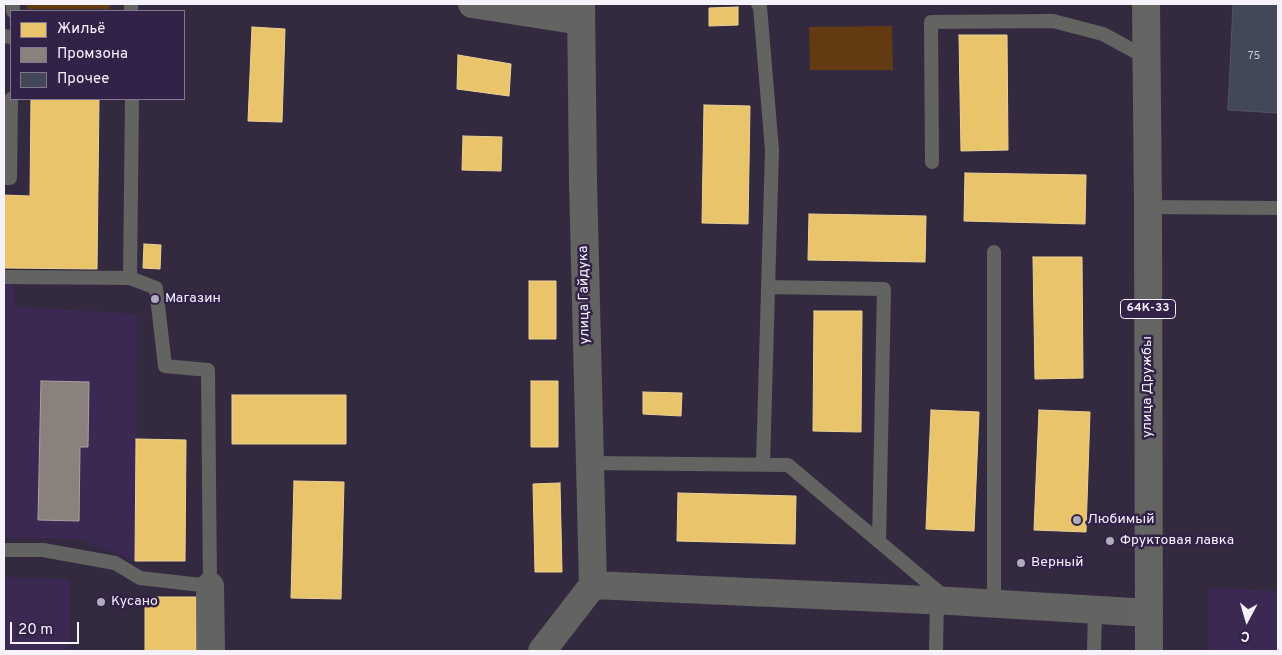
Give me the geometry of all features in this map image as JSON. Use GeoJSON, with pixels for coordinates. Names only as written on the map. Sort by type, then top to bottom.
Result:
{"type":"FeatureCollection","features":[{"type":"Feature","properties":{"kind":"main road","name":"улица Дружбы"},"geometry":{"type":"LineString","coordinates":[[1146,4],[1149,651]]}},
{"type":"Feature","properties":{"kind":"street"},"geometry":{"type":"LineString","coordinates":[[472,4],[581,13]]}},
{"type":"Feature","properties":{"kind":"street","name":"улица Гайдука"},"geometry":{"type":"LineString","coordinates":[[581,13],[592,585]]}},
{"type":"Feature","properties":{"kind":"street"},"geometry":{"type":"LineString","coordinates":[[542,651],[592,585],[943,601],[1149,613]]}},
{"type":"Feature","properties":{"kind":"street"},"geometry":{"type":"LineString","coordinates":[[210,586],[211,651]]}},
{"type":"Feature","properties":{"kind":"lane"},"geometry":{"type":"LineString","coordinates":[[758,4],[760,7],[772,150],[763,464]]}},
{"type":"Feature","properties":{"kind":"lane"},"geometry":{"type":"LineString","coordinates":[[932,162],[931,22],[1053,21],[1103,34],[1147,58]]}},
{"type":"Feature","properties":{"kind":"lane"},"geometry":{"type":"LineString","coordinates":[[4,178],[10,178],[11,100]]}},
{"type":"Feature","properties":{"kind":"lane"},"geometry":{"type":"LineString","coordinates":[[130,278],[132,100]]}},
{"type":"Feature","properties":{"kind":"lane"},"geometry":{"type":"LineString","coordinates":[[1148,207],[1278,208]]}},
{"type":"Feature","properties":{"kind":"lane"},"geometry":{"type":"LineString","coordinates":[[994,252],[994,604]]}},
{"type":"Feature","properties":{"kind":"lane"},"geometry":{"type":"LineString","coordinates":[[4,277],[130,278],[156,288],[164,366],[208,370],[210,586],[140,578],[115,563],[43,550],[4,550]]}},
{"type":"Feature","properties":{"kind":"lane"},"geometry":{"type":"LineString","coordinates":[[768,287],[884,289],[879,542]]}},
{"type":"Feature","properties":{"kind":"lane"},"geometry":{"type":"LineString","coordinates":[[589,463],[788,465],[879,542],[943,601],[936,651]]}},
{"type":"Feature","properties":{"kind":"lane"},"geometry":{"type":"LineString","coordinates":[[1094,610],[1094,651]]}},
{"type":"Feature","properties":{"kind":"shaded area"},"geometry":{"type":"Polygon","coordinates":[[[27,4],[110,4],[110,9],[27,9],[27,4]]]}},
{"type":"Feature","properties":{"kind":"shaded area"},"geometry":{"type":"Polygon","coordinates":[[[892,26],[893,70],[810,70],[809,27],[892,26]]]}},
{"type":"Feature","properties":{"kind":"shaded area"},"geometry":{"type":"Polygon","coordinates":[[[4,283],[13,283],[15,307],[137,314],[135,561],[80,539],[4,537],[4,283]]]}},
{"type":"Feature","properties":{"kind":"shaded area"},"geometry":{"type":"Polygon","coordinates":[[[4,578],[70,579],[69,651],[4,651],[4,578]]]}},
{"type":"Feature","properties":{"kind":"shaded area"},"geometry":{"type":"Polygon","coordinates":[[[1208,588],[1278,591],[1278,651],[1208,651],[1208,588]]]}},
{"type":"Feature","properties":{"kind":"building: Жильё"},"geometry":{"type":"Polygon","coordinates":[[[738,7],[738,25],[709,26],[709,8],[738,7]]]}},
{"type":"Feature","properties":{"kind":"building: Жильё"},"geometry":{"type":"Polygon","coordinates":[[[252,27],[285,29],[282,122],[248,121],[252,27]]]}},
{"type":"Feature","properties":{"kind":"building: Жильё"},"geometry":{"type":"Polygon","coordinates":[[[959,35],[1007,35],[1008,150],[961,151],[959,35]]]}},
{"type":"Feature","properties":{"kind":"building: Жильё"},"geometry":{"type":"Polygon","coordinates":[[[458,55],[511,64],[509,96],[457,89],[458,55]]]}},
{"type":"Feature","properties":{"kind":"building: Жильё"},"geometry":{"type":"Polygon","coordinates":[[[31,100],[99,100],[97,269],[4,268],[4,195],[30,196],[31,100]]]}},
{"type":"Feature","properties":{"kind":"building: Жильё"},"geometry":{"type":"Polygon","coordinates":[[[704,105],[750,106],[748,224],[702,223],[704,105]]]}},
{"type":"Feature","properties":{"kind":"building: Жильё"},"geometry":{"type":"Polygon","coordinates":[[[463,136],[502,137],[501,171],[462,170],[463,136]]]}},
{"type":"Feature","properties":{"kind":"building: Жильё"},"geometry":{"type":"Polygon","coordinates":[[[965,173],[1086,175],[1085,224],[964,221],[965,173]]]}},
{"type":"Feature","properties":{"kind":"building: Жильё"},"geometry":{"type":"Polygon","coordinates":[[[809,214],[926,216],[925,262],[808,260],[809,214]]]}},
{"type":"Feature","properties":{"kind":"building: Жильё"},"geometry":{"type":"Polygon","coordinates":[[[144,244],[161,245],[160,269],[143,268],[144,244]]]}},
{"type":"Feature","properties":{"kind":"building: Жильё"},"geometry":{"type":"Polygon","coordinates":[[[1033,257],[1082,257],[1083,378],[1035,379],[1033,257]]]}},
{"type":"Feature","properties":{"kind":"building: Жильё"},"geometry":{"type":"Polygon","coordinates":[[[529,281],[556,281],[556,339],[529,339],[529,281]]]}},
{"type":"Feature","properties":{"kind":"building: Жильё"},"geometry":{"type":"Polygon","coordinates":[[[814,311],[862,311],[861,432],[813,431],[814,311]]]}},
{"type":"Feature","properties":{"kind":"building: Жильё"},"geometry":{"type":"Polygon","coordinates":[[[531,381],[558,381],[558,447],[531,447],[531,381]]]}},
{"type":"Feature","properties":{"kind":"building: Жильё"},"geometry":{"type":"Polygon","coordinates":[[[643,392],[682,393],[681,416],[643,414],[643,392]]]}},
{"type":"Feature","properties":{"kind":"building: Жильё"},"geometry":{"type":"Polygon","coordinates":[[[232,395],[346,395],[346,444],[232,444],[232,395]]]}},
{"type":"Feature","properties":{"kind":"building: Жильё"},"geometry":{"type":"Polygon","coordinates":[[[931,410],[979,412],[974,531],[926,529],[931,410]]]}},
{"type":"Feature","properties":{"kind":"building: Жильё"},"geometry":{"type":"Polygon","coordinates":[[[1039,410],[1090,412],[1086,532],[1034,530],[1039,410]]]}},
{"type":"Feature","properties":{"kind":"building: Жильё"},"geometry":{"type":"Polygon","coordinates":[[[136,439],[186,440],[185,561],[135,561],[136,439]]]}},
{"type":"Feature","properties":{"kind":"building: Жильё"},"geometry":{"type":"Polygon","coordinates":[[[294,481],[344,482],[341,599],[291,598],[294,481]]]}},
{"type":"Feature","properties":{"kind":"building: Жильё"},"geometry":{"type":"Polygon","coordinates":[[[560,483],[562,572],[535,572],[533,484],[560,483]]]}},
{"type":"Feature","properties":{"kind":"building: Жильё"},"geometry":{"type":"Polygon","coordinates":[[[678,493],[796,496],[795,544],[677,541],[678,493]]]}},
{"type":"Feature","properties":{"kind":"building: Жильё"},"geometry":{"type":"Polygon","coordinates":[[[145,597],[196,597],[196,651],[145,651],[145,597]]]}},
{"type":"Feature","properties":{"kind":"building: Промзона"},"geometry":{"type":"Polygon","coordinates":[[[41,381],[89,382],[88,447],[80,447],[79,521],[38,520],[41,381]]]}},
{"type":"Feature","properties":{"kind":"building: Прочее"},"geometry":{"type":"Polygon","coordinates":[[[1233,4],[1278,4],[1278,113],[1228,110],[1233,4]]]}},
{"type":"Feature","properties":{"kind":"place","name":"Магазин"},"geometry":{"type":"Point","coordinates":[155,299]}},
{"type":"Feature","properties":{"kind":"place","name":"Любимый"},"geometry":{"type":"Point","coordinates":[1077,520]}},
{"type":"Feature","properties":{"kind":"place","name":"Фруктовая лавка"},"geometry":{"type":"Point","coordinates":[1110,541]}},
{"type":"Feature","properties":{"kind":"place","name":"Верный"},"geometry":{"type":"Point","coordinates":[1021,563]}},
{"type":"Feature","properties":{"kind":"place","name":"Кусано"},"geometry":{"type":"Point","coordinates":[101,602]}}]}
